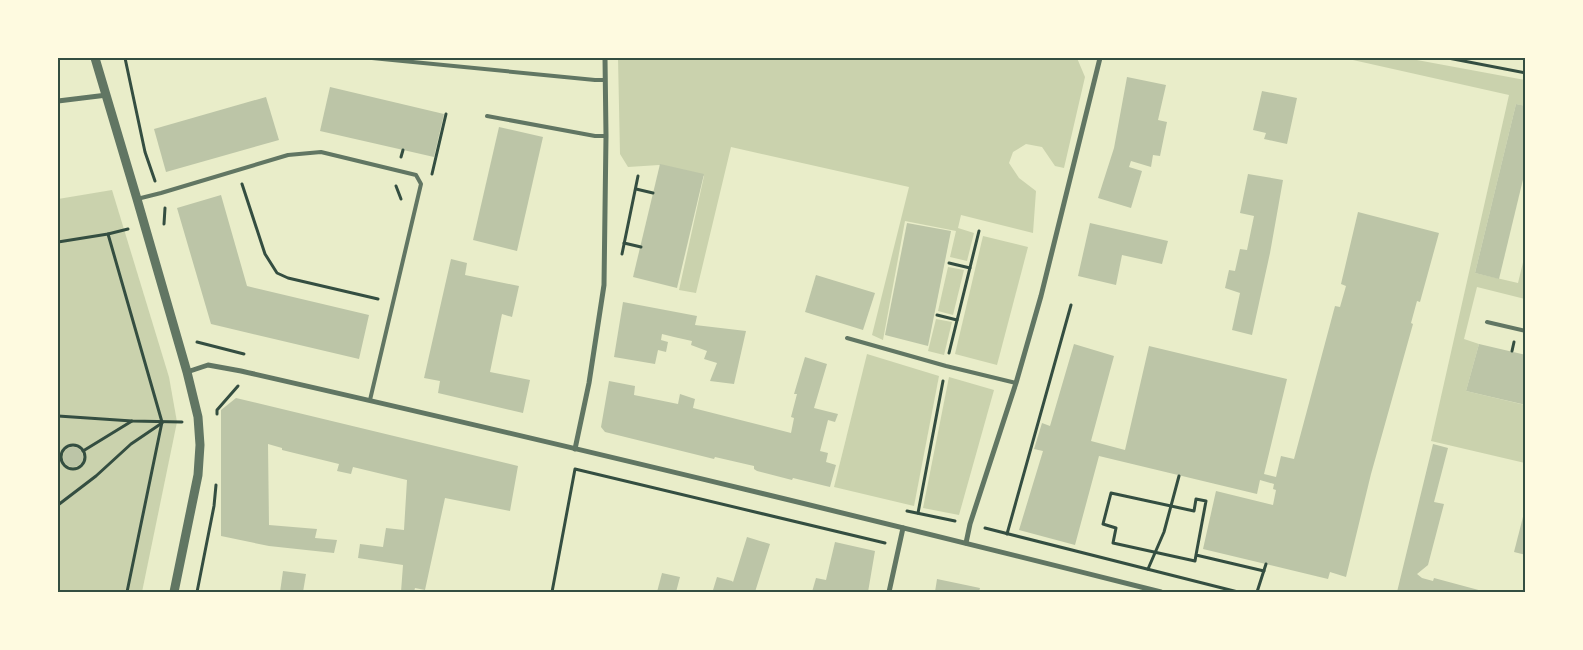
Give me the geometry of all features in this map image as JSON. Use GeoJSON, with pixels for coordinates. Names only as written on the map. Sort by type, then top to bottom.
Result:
{"type":"FeatureCollection","features":[{"type":"Feature","properties":{"kind":"street"},"geometry":{"type":"LineString","coordinates":[[95,58],[187,372],[198,417],[200,445],[198,474],[174,592]]}},
{"type":"Feature","properties":{"kind":"street"},"geometry":{"type":"LineString","coordinates":[[575,449],[589,383],[604,286],[606,136],[604,58]]}},
{"type":"Feature","properties":{"kind":"street"},"geometry":{"type":"LineString","coordinates":[[966,543],[970,524],[1016,383],[1100,58]]}},
{"type":"Feature","properties":{"kind":"street"},"geometry":{"type":"LineString","coordinates":[[58,101],[107,95]]}},
{"type":"Feature","properties":{"kind":"street"},"geometry":{"type":"LineString","coordinates":[[187,372],[208,365],[370,400],[966,543],[1161,592]]}},
{"type":"Feature","properties":{"kind":"street"},"geometry":{"type":"LineString","coordinates":[[888,592],[903,528]]}},
{"type":"Feature","properties":{"kind":"lane"},"geometry":{"type":"LineString","coordinates":[[372,58],[605,80]]}},
{"type":"Feature","properties":{"kind":"lane"},"geometry":{"type":"LineString","coordinates":[[488,116],[596,136],[606,136]]}},
{"type":"Feature","properties":{"kind":"lane"},"geometry":{"type":"LineString","coordinates":[[137,199],[288,155],[321,152],[416,175],[420,184],[370,400]]}},
{"type":"Feature","properties":{"kind":"lane"},"geometry":{"type":"LineString","coordinates":[[1487,322],[1526,332]]}},
{"type":"Feature","properties":{"kind":"lane"},"geometry":{"type":"LineString","coordinates":[[847,338],[1016,383]]}},
{"type":"Feature","properties":{"kind":"path"},"geometry":{"type":"LineString","coordinates":[[125,58],[145,152],[165,207],[164,226]]}},
{"type":"Feature","properties":{"kind":"path"},"geometry":{"type":"LineString","coordinates":[[1448,58],[1526,74]]}},
{"type":"Feature","properties":{"kind":"path"},"geometry":{"type":"LineString","coordinates":[[240,175],[265,254],[277,273],[288,278],[386,301]]}},
{"type":"Feature","properties":{"kind":"path"},"geometry":{"type":"LineString","coordinates":[[392,181],[401,198],[402,206]]}},
{"type":"Feature","properties":{"kind":"path"},"geometry":{"type":"LineString","coordinates":[[636,189],[653,192]]}},
{"type":"Feature","properties":{"kind":"path"},"geometry":{"type":"LineString","coordinates":[[58,242],[128,229]]}},
{"type":"Feature","properties":{"kind":"path"},"geometry":{"type":"LineString","coordinates":[[108,234],[162,422],[126,592]]}},
{"type":"Feature","properties":{"kind":"path"},"geometry":{"type":"LineString","coordinates":[[624,243],[641,247]]}},
{"type":"Feature","properties":{"kind":"path"},"geometry":{"type":"LineString","coordinates":[[949,263],[970,268]]}},
{"type":"Feature","properties":{"kind":"path"},"geometry":{"type":"LineString","coordinates":[[1008,534],[1071,305]]}},
{"type":"Feature","properties":{"kind":"path"},"geometry":{"type":"LineString","coordinates":[[937,315],[957,320]]}},
{"type":"Feature","properties":{"kind":"path"},"geometry":{"type":"LineString","coordinates":[[192,337],[199,343],[252,355]]}},
{"type":"Feature","properties":{"kind":"path"},"geometry":{"type":"LineString","coordinates":[[58,416],[182,422]]}},
{"type":"Feature","properties":{"kind":"path"},"geometry":{"type":"LineString","coordinates":[[83,452],[132,421]]}},
{"type":"Feature","properties":{"kind":"path"},"geometry":{"type":"LineString","coordinates":[[58,505],[96,476],[131,444],[162,422]]}},
{"type":"Feature","properties":{"kind":"path"},"geometry":{"type":"LineString","coordinates":[[70,445],[77,446],[83,452],[84,460],[80,466],[72,469],[64,464],[61,458],[61,454],[70,445]]}},
{"type":"Feature","properties":{"kind":"path"},"geometry":{"type":"LineString","coordinates":[[552,592],[575,469],[899,546]]}},
{"type":"Feature","properties":{"kind":"path"},"geometry":{"type":"LineString","coordinates":[[1148,569],[1164,532],[1179,476]]}},
{"type":"Feature","properties":{"kind":"path"},"geometry":{"type":"LineString","coordinates":[[1111,494],[1194,510],[1196,499],[1206,501],[1195,561],[1155,552],[1113,543],[1116,528],[1103,524],[1111,494]]}},
{"type":"Feature","properties":{"kind":"path"},"geometry":{"type":"LineString","coordinates":[[1196,555],[1264,571]]}},
{"type":"Feature","properties":{"kind":"path"},"geometry":{"type":"LineString","coordinates":[[1257,592],[1266,564]]}},
{"type":"Feature","properties":{"kind":"green space"},"geometry":{"type":"Polygon","coordinates":[[[618,58],[1077,58],[1085,77],[1064,168],[1055,166],[1042,147],[1026,144],[1013,152],[1009,163],[1019,178],[1036,191],[1033,233],[961,215],[958,228],[974,233],[967,261],[950,257],[956,231],[905,221],[883,340],[872,335],[909,187],[731,147],[696,293],[679,290],[704,176],[659,165],[628,167],[620,154],[618,58]]]}},
{"type":"Feature","properties":{"kind":"green space"},"geometry":{"type":"Polygon","coordinates":[[[1344,58],[1406,58],[1525,80],[1525,106],[1516,104],[1475,273],[1518,283],[1525,254],[1525,299],[1477,287],[1464,339],[1479,344],[1466,391],[1525,405],[1525,463],[1431,441],[1509,95],[1344,58]]]}},
{"type":"Feature","properties":{"kind":"green space"},"geometry":{"type":"Polygon","coordinates":[[[112,190],[169,377],[177,422],[142,592],[58,592],[58,199],[112,190]]]}},
{"type":"Feature","properties":{"kind":"green space"},"geometry":{"type":"Polygon","coordinates":[[[983,236],[1028,247],[997,365],[955,354],[983,236]]]}},
{"type":"Feature","properties":{"kind":"green space"},"geometry":{"type":"Polygon","coordinates":[[[948,267],[964,270],[953,315],[938,311],[948,267]]]}},
{"type":"Feature","properties":{"kind":"green space"},"geometry":{"type":"Polygon","coordinates":[[[936,319],[952,322],[944,355],[928,351],[936,319]]]}},
{"type":"Feature","properties":{"kind":"green space"},"geometry":{"type":"Polygon","coordinates":[[[867,354],[939,376],[914,506],[834,487],[867,354]]]}},
{"type":"Feature","properties":{"kind":"green space"},"geometry":{"type":"Polygon","coordinates":[[[949,377],[994,390],[959,515],[923,508],[949,377]]]}},
{"type":"Feature","properties":{"kind":"building"},"geometry":{"type":"Polygon","coordinates":[[[1127,77],[1166,85],[1158,120],[1167,122],[1160,156],[1153,155],[1151,167],[1131,161],[1129,167],[1142,171],[1131,208],[1098,198],[1114,148],[1127,77]]]}},
{"type":"Feature","properties":{"kind":"building"},"geometry":{"type":"Polygon","coordinates":[[[330,87],[444,114],[434,157],[320,131],[330,87]]]}},
{"type":"Feature","properties":{"kind":"building"},"geometry":{"type":"Polygon","coordinates":[[[1262,91],[1297,98],[1287,144],[1264,139],[1266,133],[1253,130],[1262,91]]]}},
{"type":"Feature","properties":{"kind":"building"},"geometry":{"type":"Polygon","coordinates":[[[266,97],[279,140],[166,172],[154,129],[266,97]]]}},
{"type":"Feature","properties":{"kind":"building"},"geometry":{"type":"Polygon","coordinates":[[[1516,104],[1526,106],[1526,167],[1499,279],[1475,273],[1516,104]]]}},
{"type":"Feature","properties":{"kind":"building"},"geometry":{"type":"Polygon","coordinates":[[[499,127],[543,137],[517,251],[473,240],[499,127]]]}},
{"type":"Feature","properties":{"kind":"building"},"geometry":{"type":"Polygon","coordinates":[[[660,164],[704,174],[677,288],[633,277],[660,164]]]}},
{"type":"Feature","properties":{"kind":"building"},"geometry":{"type":"Polygon","coordinates":[[[1248,174],[1283,180],[1270,253],[1252,335],[1232,330],[1240,293],[1225,288],[1229,270],[1235,271],[1240,249],[1247,250],[1254,216],[1240,213],[1248,174]]]}},
{"type":"Feature","properties":{"kind":"building"},"geometry":{"type":"Polygon","coordinates":[[[221,195],[247,286],[369,315],[359,359],[211,324],[177,208],[221,195]]]}},
{"type":"Feature","properties":{"kind":"building"},"geometry":{"type":"Polygon","coordinates":[[[1358,212],[1439,233],[1420,302],[1417,301],[1411,323],[1413,324],[1371,474],[1346,577],[1330,572],[1328,579],[1203,549],[1216,491],[1273,505],[1276,490],[1273,489],[1274,484],[1260,480],[1257,494],[1099,456],[1075,545],[1019,530],[1043,451],[1034,449],[1042,423],[1050,426],[1074,344],[1114,356],[1091,441],[1125,450],[1149,346],[1287,379],[1264,474],[1276,477],[1281,456],[1294,459],[1335,306],[1340,307],[1346,286],[1341,284],[1358,212]]]}},
{"type":"Feature","properties":{"kind":"building"},"geometry":{"type":"Polygon","coordinates":[[[907,223],[951,231],[928,346],[885,335],[907,223]]]}},
{"type":"Feature","properties":{"kind":"building"},"geometry":{"type":"Polygon","coordinates":[[[1090,223],[1168,241],[1162,264],[1122,255],[1116,285],[1078,276],[1090,223]]]}},
{"type":"Feature","properties":{"kind":"building"},"geometry":{"type":"Polygon","coordinates":[[[451,259],[467,263],[465,275],[519,286],[512,317],[502,314],[490,372],[530,380],[523,413],[438,393],[440,381],[424,378],[451,259]]]}},
{"type":"Feature","properties":{"kind":"building"},"geometry":{"type":"Polygon","coordinates":[[[816,275],[875,293],[863,330],[805,312],[816,275]]]}},
{"type":"Feature","properties":{"kind":"building"},"geometry":{"type":"Polygon","coordinates":[[[623,302],[697,316],[695,325],[746,331],[734,384],[710,381],[717,363],[704,359],[707,351],[691,345],[692,341],[662,334],[661,340],[668,342],[666,352],[658,350],[655,364],[614,357],[623,302]]]}},
{"type":"Feature","properties":{"kind":"building"},"geometry":{"type":"Polygon","coordinates":[[[1479,344],[1526,355],[1526,405],[1466,391],[1479,344]]]}},
{"type":"Feature","properties":{"kind":"building"},"geometry":{"type":"Polygon","coordinates":[[[805,357],[827,364],[814,408],[838,414],[835,422],[828,420],[820,451],[828,453],[826,462],[836,465],[830,487],[757,471],[754,469],[754,466],[715,457],[714,459],[605,432],[601,427],[609,381],[635,386],[634,395],[678,404],[680,394],[695,399],[693,408],[791,433],[794,418],[791,417],[797,394],[794,394],[805,357]]]}},
{"type":"Feature","properties":{"kind":"building"},"geometry":{"type":"Polygon","coordinates":[[[236,398],[518,466],[510,511],[445,498],[425,590],[415,588],[414,592],[401,592],[403,565],[358,558],[360,544],[383,547],[386,528],[404,530],[407,480],[353,467],[351,474],[337,471],[339,464],[282,450],[282,448],[268,444],[269,525],[317,529],[315,538],[337,540],[334,553],[269,546],[221,536],[221,410],[236,398]]]}},
{"type":"Feature","properties":{"kind":"building"},"geometry":{"type":"Polygon","coordinates":[[[1433,444],[1448,448],[1434,502],[1444,504],[1428,565],[1417,574],[1422,578],[1433,581],[1434,578],[1486,592],[1397,592],[1433,444]]]}},
{"type":"Feature","properties":{"kind":"building"},"geometry":{"type":"Polygon","coordinates":[[[73,447],[80,450],[83,457],[80,464],[73,467],[66,464],[63,457],[66,450],[73,447]]]}},
{"type":"Feature","properties":{"kind":"building"},"geometry":{"type":"Polygon","coordinates":[[[1526,509],[1526,555],[1514,552],[1526,509]]]}},
{"type":"Feature","properties":{"kind":"building"},"geometry":{"type":"Polygon","coordinates":[[[747,537],[770,544],[755,592],[718,592],[713,590],[717,577],[733,582],[747,537]]]}},
{"type":"Feature","properties":{"kind":"building"},"geometry":{"type":"Polygon","coordinates":[[[835,542],[875,551],[868,592],[812,592],[816,578],[826,580],[835,542]]]}},
{"type":"Feature","properties":{"kind":"building"},"geometry":{"type":"Polygon","coordinates":[[[283,571],[306,574],[303,592],[280,592],[283,571]]]}},
{"type":"Feature","properties":{"kind":"building"},"geometry":{"type":"Polygon","coordinates":[[[662,573],[680,577],[676,592],[657,592],[662,573]]]}},
{"type":"Feature","properties":{"kind":"building"},"geometry":{"type":"Polygon","coordinates":[[[937,579],[980,588],[979,592],[935,592],[937,579]]]}}]}
